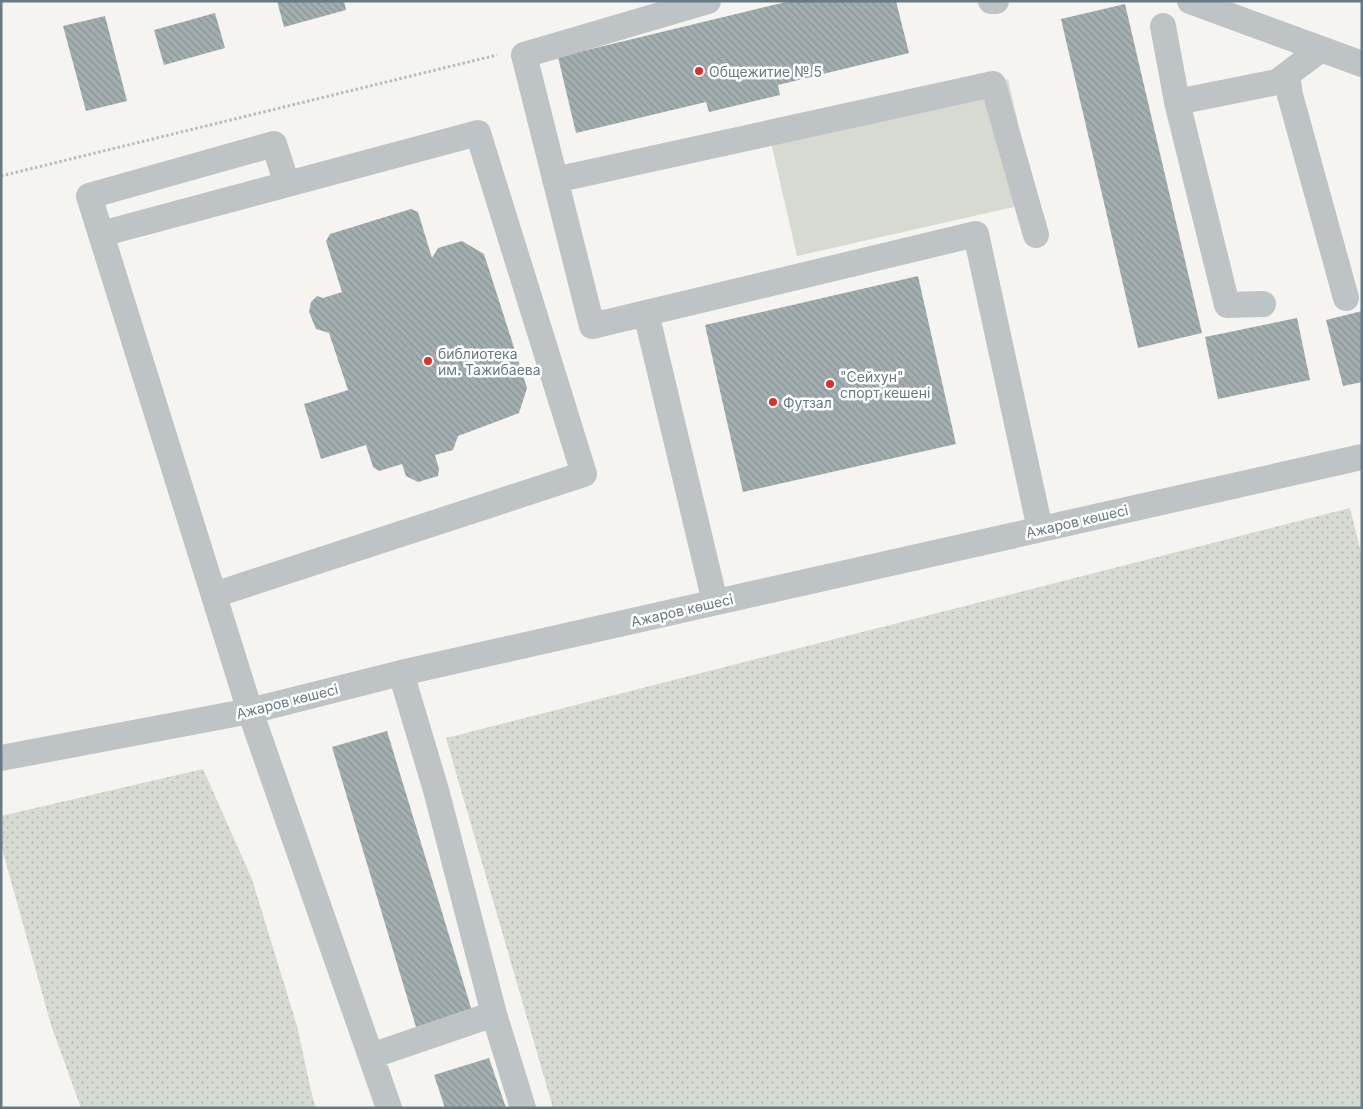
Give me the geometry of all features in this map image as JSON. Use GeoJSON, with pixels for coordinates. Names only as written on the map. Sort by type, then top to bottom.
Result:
{"type":"FeatureCollection","features":[{"type":"Feature","properties":{"kind":"street"},"geometry":{"type":"LineString","coordinates":[[708,1],[524,55],[592,326],[976,234],[1040,529]]}},
{"type":"Feature","properties":{"kind":"street"},"geometry":{"type":"LineString","coordinates":[[991,1],[996,1]]}},
{"type":"Feature","properties":{"kind":"street"},"geometry":{"type":"LineString","coordinates":[[1190,1],[1362,64]]}},
{"type":"Feature","properties":{"kind":"street"},"geometry":{"type":"LineString","coordinates":[[1163,26],[1177,102],[1228,304],[1264,304]]}},
{"type":"Feature","properties":{"kind":"street"},"geometry":{"type":"LineString","coordinates":[[1177,102],[1277,82],[1322,49]]}},
{"type":"Feature","properties":{"kind":"street"},"geometry":{"type":"LineString","coordinates":[[1287,75],[1290,96],[1346,298]]}},
{"type":"Feature","properties":{"kind":"street"},"geometry":{"type":"LineString","coordinates":[[555,180],[993,84],[1036,235]]}},
{"type":"Feature","properties":{"kind":"street"},"geometry":{"type":"LineString","coordinates":[[101,234],[478,133],[584,474],[214,595]]}},
{"type":"Feature","properties":{"kind":"street"},"geometry":{"type":"LineString","coordinates":[[287,184],[274,144],[89,196],[250,711],[389,1108]]}},
{"type":"Feature","properties":{"kind":"street"},"geometry":{"type":"LineString","coordinates":[[646,313],[715,602]]}},
{"type":"Feature","properties":{"kind":"street","name":"Ажаров көшесі"},"geometry":{"type":"LineString","coordinates":[[1,758],[250,711],[402,672],[1362,458]]}},
{"type":"Feature","properties":{"kind":"street"},"geometry":{"type":"LineString","coordinates":[[402,672],[436,790],[494,1014],[523,1108]]}},
{"type":"Feature","properties":{"kind":"street"},"geometry":{"type":"LineString","coordinates":[[371,1056],[494,1014]]}},
{"type":"Feature","properties":{"kind":"path"},"geometry":{"type":"LineString","coordinates":[[1,176],[502,53]]}},
{"type":"Feature","properties":{"kind":"shaded area"},"geometry":{"type":"Polygon","coordinates":[[[1008,79],[1036,202],[797,256],[769,134],[1008,79]]]}},
{"type":"Feature","properties":{"kind":"shaded area"},"geometry":{"type":"Polygon","coordinates":[[[1350,508],[1362,557],[1362,1108],[553,1108],[446,738],[1350,508]]]}},
{"type":"Feature","properties":{"kind":"shaded area"},"geometry":{"type":"Polygon","coordinates":[[[203,769],[252,879],[297,1026],[316,1108],[81,1108],[51,1025],[1,845],[1,816],[203,769]]]}},
{"type":"Feature","properties":{"kind":"building"},"geometry":{"type":"Polygon","coordinates":[[[277,1],[344,1],[346,10],[284,27],[277,1]]]}},
{"type":"Feature","properties":{"kind":"building","name":"Общежитие № 5"},"geometry":{"type":"Polygon","coordinates":[[[790,1],[896,1],[909,53],[778,85],[780,95],[709,112],[706,102],[576,133],[558,57],[790,1]]]}},
{"type":"Feature","properties":{"kind":"building"},"geometry":{"type":"Polygon","coordinates":[[[1125,4],[1202,333],[1138,348],[1061,19],[1125,4]]]}},
{"type":"Feature","properties":{"kind":"building"},"geometry":{"type":"Polygon","coordinates":[[[215,13],[225,48],[164,65],[154,30],[215,13]]]}},
{"type":"Feature","properties":{"kind":"building"},"geometry":{"type":"Polygon","coordinates":[[[105,16],[127,101],[86,111],[63,26],[105,16]]]}},
{"type":"Feature","properties":{"kind":"building","name":"библиотека им. Тажибаева"},"geometry":{"type":"Polygon","coordinates":[[[411,209],[418,212],[432,258],[438,248],[462,241],[484,254],[527,388],[519,413],[458,436],[453,450],[435,455],[439,469],[438,476],[418,482],[406,476],[402,464],[379,471],[373,467],[366,445],[321,459],[304,404],[348,390],[329,333],[316,329],[309,312],[311,302],[317,296],[323,298],[342,292],[326,241],[330,234],[411,209]]]}},
{"type":"Feature","properties":{"kind":"building","name":"\"Сейхун\" спорт кешені"},"geometry":{"type":"Polygon","coordinates":[[[918,276],[956,444],[743,492],[705,325],[918,276]]]}},
{"type":"Feature","properties":{"kind":"building"},"geometry":{"type":"Polygon","coordinates":[[[1362,311],[1362,382],[1343,386],[1326,320],[1362,311]]]}},
{"type":"Feature","properties":{"kind":"building"},"geometry":{"type":"Polygon","coordinates":[[[1297,318],[1310,380],[1218,399],[1205,337],[1297,318]]]}},
{"type":"Feature","properties":{"kind":"building"},"geometry":{"type":"Polygon","coordinates":[[[387,731],[472,1011],[416,1027],[332,747],[387,731]]]}},
{"type":"Feature","properties":{"kind":"building"},"geometry":{"type":"Polygon","coordinates":[[[489,1058],[506,1108],[445,1108],[434,1075],[489,1058]]]}},
{"type":"Feature","properties":{"kind":"place","name":"Общежитие № 5"},"geometry":{"type":"Point","coordinates":[699,71]}},
{"type":"Feature","properties":{"kind":"place","name":"библиотека им. Тажибаева"},"geometry":{"type":"Point","coordinates":[428,361]}},
{"type":"Feature","properties":{"kind":"place","name":"\"Сейхун\" спорт кешені"},"geometry":{"type":"Point","coordinates":[830,384]}},
{"type":"Feature","properties":{"kind":"place","name":"Футзал"},"geometry":{"type":"Point","coordinates":[773,402]}}]}
